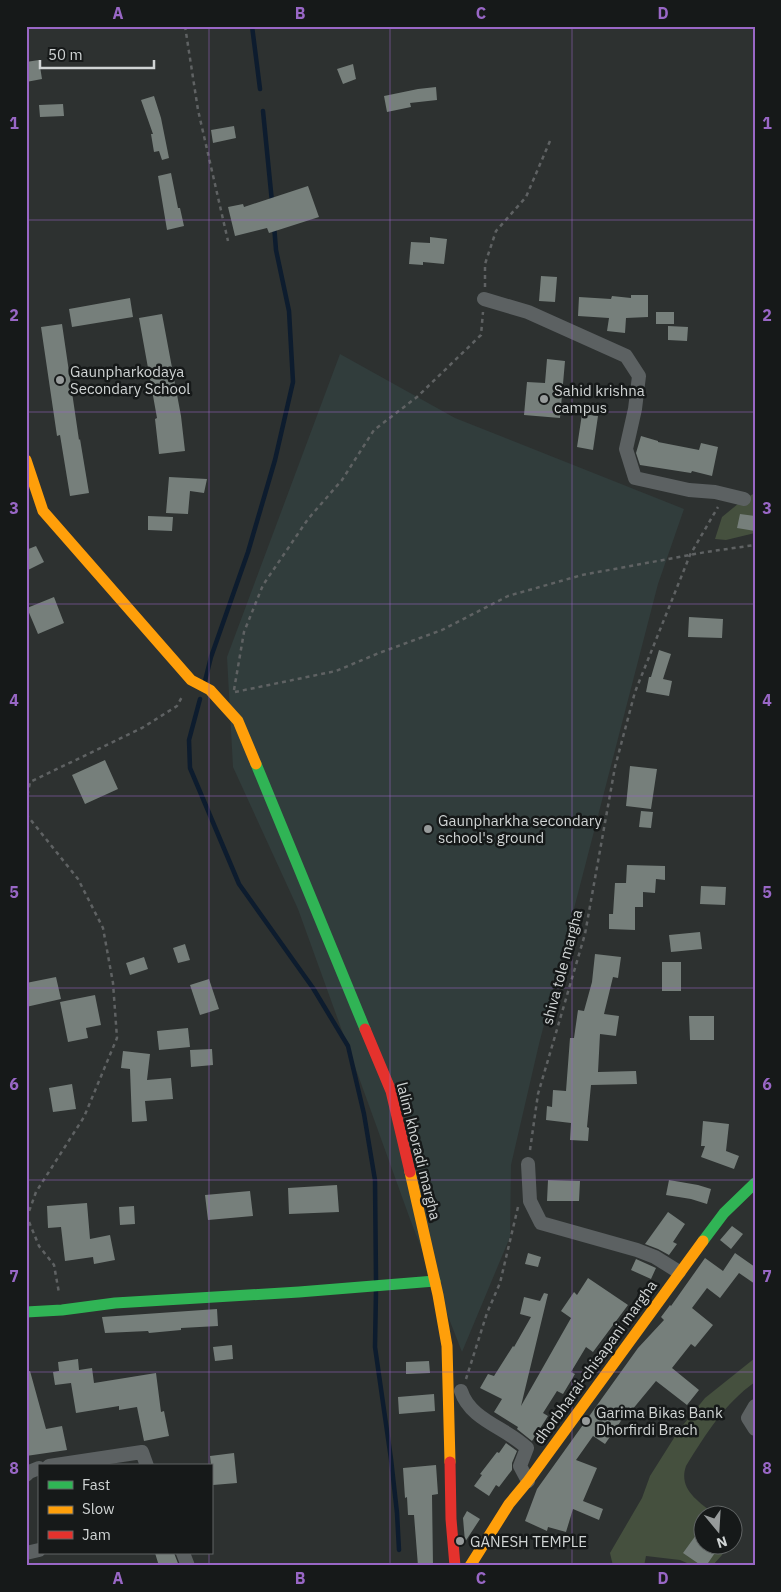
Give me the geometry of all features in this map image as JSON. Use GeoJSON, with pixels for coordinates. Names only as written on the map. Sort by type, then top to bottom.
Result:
{"type":"FeatureCollection","features":[{"type":"Feature","properties":{"kind":"street"},"geometry":{"type":"LineString","coordinates":[[484,300],[528,312],[626,356],[639,376],[635,409],[626,449],[635,478],[689,490],[715,492],[744,499]]}},
{"type":"Feature","properties":{"kind":"street"},"geometry":{"type":"LineString","coordinates":[[26,460],[43,511],[191,680]]}},
{"type":"Feature","properties":{"kind":"street","name":"lalim khoradi margha"},"geometry":{"type":"LineString","coordinates":[[191,680],[210,690],[238,721],[391,1091],[435,1281],[447,1346],[451,1519],[455,1566]]}},
{"type":"Feature","properties":{"kind":"street"},"geometry":{"type":"LineString","coordinates":[[528,1164],[530,1201],[541,1223],[637,1250],[656,1257],[678,1272]]}},
{"type":"Feature","properties":{"kind":"street","name":"dhorbharai-chisapani margha"},"geometry":{"type":"LineString","coordinates":[[470,1566],[509,1504],[528,1481],[678,1272],[724,1213],[755,1183]]}},
{"type":"Feature","properties":{"kind":"street"},"geometry":{"type":"LineString","coordinates":[[26,1312],[435,1281]]}},
{"type":"Feature","properties":{"kind":"street"},"geometry":{"type":"LineString","coordinates":[[461,1391],[464,1401],[471,1409],[517,1438],[527,1448],[520,1466],[528,1481]]}},
{"type":"Feature","properties":{"kind":"street"},"geometry":{"type":"LineString","coordinates":[[755,1406],[748,1418],[755,1429]]}},
{"type":"Feature","properties":{"kind":"street"},"geometry":{"type":"LineString","coordinates":[[62,1464],[142,1452],[146,1464]]}},
{"type":"Feature","properties":{"kind":"street"},"geometry":{"type":"LineString","coordinates":[[26,1475],[38,1468]]}},
{"type":"Feature","properties":{"kind":"street"},"geometry":{"type":"LineString","coordinates":[[182,1554],[188,1566]]}},
{"type":"Feature","properties":{"kind":"path"},"geometry":{"type":"LineString","coordinates":[[185,26],[198,110],[228,241]]}},
{"type":"Feature","properties":{"kind":"path"},"geometry":{"type":"LineString","coordinates":[[550,141],[526,197],[496,232],[485,264],[481,335],[417,397],[374,430],[342,480],[308,518],[263,585],[244,632],[233,692],[336,671],[442,630],[508,596],[582,575],[755,545]]}},
{"type":"Feature","properties":{"kind":"path","name":"shiva tole margha"},"geometry":{"type":"LineString","coordinates":[[528,1164],[538,1094],[585,934],[615,767],[635,692],[690,555],[720,504]]}},
{"type":"Feature","properties":{"kind":"path"},"geometry":{"type":"LineString","coordinates":[[26,803],[30,782],[142,728],[177,706],[191,680]]}},
{"type":"Feature","properties":{"kind":"path"},"geometry":{"type":"LineString","coordinates":[[26,814],[78,879],[102,928],[113,983],[117,1038],[84,1117],[36,1192],[26,1217],[39,1246],[54,1264],[62,1310]]}},
{"type":"Feature","properties":{"kind":"path"},"geometry":{"type":"LineString","coordinates":[[461,1391],[487,1313],[500,1283],[519,1200]]}},
{"type":"Feature","properties":{"kind":"shaded area","name":"Gaunpharkha secondary school's ground"},"geometry":{"type":"Polygon","coordinates":[[[340,354],[455,418],[684,509],[658,584],[539,1044],[511,1165],[510,1237],[462,1352],[410,1219],[298,909],[233,767],[227,657],[340,354]]]}},
{"type":"Feature","properties":{"kind":"green space"},"geometry":{"type":"Polygon","coordinates":[[[755,493],[755,533],[726,540],[715,539],[722,517],[744,499],[755,493]]]}},
{"type":"Feature","properties":{"kind":"green space"},"geometry":{"type":"Polygon","coordinates":[[[755,1358],[755,1382],[734,1400],[716,1420],[686,1466],[684,1474],[687,1488],[702,1504],[694,1504],[694,1554],[722,1555],[712,1566],[694,1566],[680,1560],[646,1556],[644,1566],[613,1566],[610,1553],[642,1498],[650,1476],[679,1430],[705,1398],[755,1358]]]}},
{"type":"Feature","properties":{"kind":"building"},"geometry":{"type":"Polygon","coordinates":[[[39,60],[42,79],[26,82],[26,62],[39,60]]]}},
{"type":"Feature","properties":{"kind":"building"},"geometry":{"type":"Polygon","coordinates":[[[353,64],[356,79],[343,84],[337,69],[353,64]]]}},
{"type":"Feature","properties":{"kind":"building"},"geometry":{"type":"Polygon","coordinates":[[[436,87],[437,100],[410,103],[411,107],[387,112],[384,96],[436,87]]]}},
{"type":"Feature","properties":{"kind":"building"},"geometry":{"type":"Polygon","coordinates":[[[154,96],[161,118],[169,158],[162,160],[159,151],[154,152],[151,134],[153,134],[141,100],[154,96]]]}},
{"type":"Feature","properties":{"kind":"building"},"geometry":{"type":"Polygon","coordinates":[[[63,104],[64,116],[40,117],[39,105],[63,104]]]}},
{"type":"Feature","properties":{"kind":"building"},"geometry":{"type":"Polygon","coordinates":[[[234,126],[236,138],[213,143],[211,130],[234,126]]]}},
{"type":"Feature","properties":{"kind":"building"},"geometry":{"type":"Polygon","coordinates":[[[171,173],[178,208],[180,208],[184,226],[167,230],[158,176],[171,173]]]}},
{"type":"Feature","properties":{"kind":"building"},"geometry":{"type":"Polygon","coordinates":[[[308,186],[319,217],[269,233],[267,228],[235,236],[228,207],[243,204],[244,207],[308,186]]]}},
{"type":"Feature","properties":{"kind":"building"},"geometry":{"type":"Polygon","coordinates":[[[430,237],[447,239],[444,264],[423,262],[423,265],[409,264],[411,242],[430,243],[430,237]]]}},
{"type":"Feature","properties":{"kind":"building"},"geometry":{"type":"Polygon","coordinates":[[[541,276],[557,277],[555,302],[539,301],[541,276]]]}},
{"type":"Feature","properties":{"kind":"building"},"geometry":{"type":"Polygon","coordinates":[[[631,295],[648,295],[648,317],[626,318],[625,333],[607,331],[609,318],[578,316],[579,297],[611,299],[612,296],[631,298],[631,295]]]}},
{"type":"Feature","properties":{"kind":"building"},"geometry":{"type":"Polygon","coordinates":[[[130,298],[133,317],[72,327],[69,309],[130,298]]]}},
{"type":"Feature","properties":{"kind":"building"},"geometry":{"type":"Polygon","coordinates":[[[656,312],[674,312],[674,324],[656,324],[656,312]]]}},
{"type":"Feature","properties":{"kind":"building"},"geometry":{"type":"Polygon","coordinates":[[[162,314],[181,416],[185,451],[159,454],[155,419],[157,418],[139,318],[162,314]]]}},
{"type":"Feature","properties":{"kind":"building","name":"Gaunpharkodaya Secondary School"},"geometry":{"type":"Polygon","coordinates":[[[62,324],[79,440],[89,493],[70,496],[60,435],[57,436],[41,327],[62,324]]]}},
{"type":"Feature","properties":{"kind":"building"},"geometry":{"type":"Polygon","coordinates":[[[668,326],[688,327],[687,341],[668,340],[668,326]]]}},
{"type":"Feature","properties":{"kind":"building","name":"Sahid krishna campus"},"geometry":{"type":"Polygon","coordinates":[[[547,359],[565,361],[560,418],[524,415],[527,382],[545,383],[547,359]]]}},
{"type":"Feature","properties":{"kind":"building"},"geometry":{"type":"Polygon","coordinates":[[[582,414],[598,416],[593,450],[577,447],[582,414]]]}},
{"type":"Feature","properties":{"kind":"building"},"geometry":{"type":"Polygon","coordinates":[[[641,436],[658,442],[699,450],[701,443],[718,447],[712,476],[692,471],[691,473],[640,465],[636,453],[641,436]]]}},
{"type":"Feature","properties":{"kind":"building"},"geometry":{"type":"Polygon","coordinates":[[[169,477],[207,479],[204,493],[190,491],[188,514],[166,513],[169,477]]]}},
{"type":"Feature","properties":{"kind":"building"},"geometry":{"type":"Polygon","coordinates":[[[740,514],[755,516],[755,531],[737,528],[740,514]]]}},
{"type":"Feature","properties":{"kind":"building"},"geometry":{"type":"Polygon","coordinates":[[[148,516],[173,517],[172,531],[148,530],[148,516]]]}},
{"type":"Feature","properties":{"kind":"building"},"geometry":{"type":"Polygon","coordinates":[[[36,546],[44,562],[26,571],[26,550],[36,546]]]}},
{"type":"Feature","properties":{"kind":"building"},"geometry":{"type":"Polygon","coordinates":[[[54,597],[64,623],[38,634],[27,608],[54,597]]]}},
{"type":"Feature","properties":{"kind":"building"},"geometry":{"type":"Polygon","coordinates":[[[689,617],[723,619],[722,638],[688,637],[689,617]]]}},
{"type":"Feature","properties":{"kind":"building"},"geometry":{"type":"Polygon","coordinates":[[[659,650],[671,654],[663,679],[672,681],[669,696],[646,692],[649,677],[651,677],[659,650]]]}},
{"type":"Feature","properties":{"kind":"building"},"geometry":{"type":"Polygon","coordinates":[[[105,760],[118,789],[85,804],[72,775],[105,760]]]}},
{"type":"Feature","properties":{"kind":"building"},"geometry":{"type":"Polygon","coordinates":[[[630,766],[657,769],[651,809],[626,806],[630,766]]]}},
{"type":"Feature","properties":{"kind":"building"},"geometry":{"type":"Polygon","coordinates":[[[641,811],[653,812],[651,828],[639,827],[641,811]]]}},
{"type":"Feature","properties":{"kind":"building"},"geometry":{"type":"Polygon","coordinates":[[[627,865],[665,866],[665,880],[656,879],[655,893],[643,892],[643,907],[635,907],[635,930],[609,929],[609,914],[613,914],[615,883],[626,883],[627,865]]]}},
{"type":"Feature","properties":{"kind":"building"},"geometry":{"type":"Polygon","coordinates":[[[701,886],[726,887],[725,905],[700,904],[701,886]]]}},
{"type":"Feature","properties":{"kind":"building"},"geometry":{"type":"Polygon","coordinates":[[[700,932],[702,949],[671,952],[669,935],[700,932]]]}},
{"type":"Feature","properties":{"kind":"building"},"geometry":{"type":"Polygon","coordinates":[[[185,944],[190,960],[178,963],[173,948],[185,944]]]}},
{"type":"Feature","properties":{"kind":"building"},"geometry":{"type":"Polygon","coordinates":[[[595,954],[621,957],[618,978],[613,977],[604,1014],[619,1016],[616,1036],[600,1034],[598,1072],[636,1071],[637,1084],[591,1085],[587,1127],[589,1128],[588,1141],[570,1140],[571,1123],[546,1120],[547,1106],[552,1107],[553,1090],[566,1091],[570,1038],[574,1038],[578,1010],[584,1011],[592,982],[595,954]]]}},
{"type":"Feature","properties":{"kind":"building"},"geometry":{"type":"Polygon","coordinates":[[[144,957],[148,969],[130,975],[126,963],[144,957]]]}},
{"type":"Feature","properties":{"kind":"building"},"geometry":{"type":"Polygon","coordinates":[[[662,962],[681,962],[681,991],[662,991],[662,962]]]}},
{"type":"Feature","properties":{"kind":"building"},"geometry":{"type":"Polygon","coordinates":[[[56,977],[61,999],[26,1007],[26,983],[56,977]]]}},
{"type":"Feature","properties":{"kind":"building"},"geometry":{"type":"Polygon","coordinates":[[[209,979],[219,1009],[200,1015],[190,985],[209,979]]]}},
{"type":"Feature","properties":{"kind":"building"},"geometry":{"type":"Polygon","coordinates":[[[95,995],[101,1025],[86,1028],[88,1038],[68,1042],[60,1002],[95,995]]]}},
{"type":"Feature","properties":{"kind":"building"},"geometry":{"type":"Polygon","coordinates":[[[689,1016],[714,1016],[714,1040],[690,1040],[689,1016]]]}},
{"type":"Feature","properties":{"kind":"building"},"geometry":{"type":"Polygon","coordinates":[[[188,1028],[190,1047],[159,1050],[157,1031],[188,1028]]]}},
{"type":"Feature","properties":{"kind":"building"},"geometry":{"type":"Polygon","coordinates":[[[212,1049],[213,1065],[191,1067],[190,1050],[212,1049]]]}},
{"type":"Feature","properties":{"kind":"building"},"geometry":{"type":"Polygon","coordinates":[[[123,1051],[150,1054],[147,1080],[171,1078],[173,1099],[145,1101],[147,1121],[132,1122],[130,1069],[121,1068],[123,1051]]]}},
{"type":"Feature","properties":{"kind":"building"},"geometry":{"type":"Polygon","coordinates":[[[72,1084],[76,1109],[53,1112],[49,1088],[72,1084]]]}},
{"type":"Feature","properties":{"kind":"building"},"geometry":{"type":"Polygon","coordinates":[[[703,1121],[729,1124],[726,1151],[739,1156],[734,1169],[701,1157],[705,1146],[701,1146],[703,1121]]]}},
{"type":"Feature","properties":{"kind":"building"},"geometry":{"type":"Polygon","coordinates":[[[548,1180],[580,1181],[579,1201],[547,1201],[548,1180]]]}},
{"type":"Feature","properties":{"kind":"building"},"geometry":{"type":"Polygon","coordinates":[[[669,1180],[711,1189],[707,1204],[666,1195],[669,1180]]]}},
{"type":"Feature","properties":{"kind":"building"},"geometry":{"type":"Polygon","coordinates":[[[337,1185],[339,1212],[289,1214],[288,1188],[337,1185]]]}},
{"type":"Feature","properties":{"kind":"building"},"geometry":{"type":"Polygon","coordinates":[[[250,1191],[253,1216],[208,1220],[205,1195],[250,1191]]]}},
{"type":"Feature","properties":{"kind":"building"},"geometry":{"type":"Polygon","coordinates":[[[87,1203],[90,1239],[110,1235],[115,1260],[94,1264],[93,1257],[65,1261],[61,1227],[48,1228],[47,1206],[87,1203]]]}},
{"type":"Feature","properties":{"kind":"building"},"geometry":{"type":"Polygon","coordinates":[[[134,1206],[135,1224],[120,1225],[119,1207],[134,1206]]]}},
{"type":"Feature","properties":{"kind":"building"},"geometry":{"type":"Polygon","coordinates":[[[668,1212],[685,1224],[673,1242],[677,1244],[669,1255],[645,1244],[668,1212]]]}},
{"type":"Feature","properties":{"kind":"building"},"geometry":{"type":"Polygon","coordinates":[[[732,1226],[743,1234],[731,1249],[720,1240],[732,1226]]]}},
{"type":"Feature","properties":{"kind":"building"},"geometry":{"type":"Polygon","coordinates":[[[528,1253],[541,1257],[538,1267],[525,1264],[528,1253]]]}},
{"type":"Feature","properties":{"kind":"building"},"geometry":{"type":"Polygon","coordinates":[[[735,1253],[755,1267],[755,1284],[739,1273],[720,1298],[707,1288],[692,1308],[713,1325],[695,1347],[691,1344],[672,1368],[699,1390],[687,1405],[656,1381],[627,1416],[625,1415],[605,1444],[593,1436],[576,1460],[597,1468],[583,1501],[603,1509],[599,1520],[573,1509],[566,1532],[548,1527],[547,1531],[525,1521],[537,1489],[638,1348],[664,1320],[661,1317],[705,1258],[723,1271],[735,1253]]]}},
{"type":"Feature","properties":{"kind":"building"},"geometry":{"type":"Polygon","coordinates":[[[636,1259],[656,1268],[651,1279],[631,1270],[636,1259]]]}},
{"type":"Feature","properties":{"kind":"building"},"geometry":{"type":"Polygon","coordinates":[[[588,1278],[628,1305],[593,1352],[586,1347],[571,1372],[575,1374],[563,1394],[557,1391],[543,1413],[548,1416],[532,1441],[517,1429],[518,1427],[494,1412],[502,1399],[480,1388],[488,1374],[494,1376],[514,1347],[531,1317],[520,1314],[524,1297],[540,1301],[544,1293],[548,1294],[521,1406],[571,1318],[561,1311],[574,1292],[577,1295],[588,1278]]]}},
{"type":"Feature","properties":{"kind":"building"},"geometry":{"type":"Polygon","coordinates":[[[217,1309],[218,1326],[181,1328],[181,1330],[149,1333],[148,1331],[105,1333],[102,1317],[217,1309]]]}},
{"type":"Feature","properties":{"kind":"building"},"geometry":{"type":"Polygon","coordinates":[[[232,1345],[233,1359],[215,1361],[213,1347],[232,1345]]]}},
{"type":"Feature","properties":{"kind":"building"},"geometry":{"type":"Polygon","coordinates":[[[78,1359],[79,1370],[92,1368],[94,1383],[156,1373],[161,1412],[164,1411],[169,1436],[144,1441],[137,1407],[119,1410],[119,1406],[76,1413],[71,1383],[55,1385],[53,1372],[59,1371],[58,1362],[78,1359]]]}},
{"type":"Feature","properties":{"kind":"building"},"geometry":{"type":"Polygon","coordinates":[[[429,1361],[430,1373],[406,1374],[406,1362],[429,1361]]]}},
{"type":"Feature","properties":{"kind":"building"},"geometry":{"type":"Polygon","coordinates":[[[30,1371],[46,1429],[62,1426],[67,1450],[26,1456],[26,1372],[30,1371]]]}},
{"type":"Feature","properties":{"kind":"building"},"geometry":{"type":"Polygon","coordinates":[[[434,1394],[435,1411],[399,1414],[398,1397],[434,1394]]]}},
{"type":"Feature","properties":{"kind":"building"},"geometry":{"type":"Polygon","coordinates":[[[506,1443],[517,1451],[512,1463],[512,1470],[499,1487],[496,1485],[489,1496],[474,1486],[482,1475],[480,1474],[506,1443]]]}},
{"type":"Feature","properties":{"kind":"building"},"geometry":{"type":"Polygon","coordinates":[[[234,1453],[237,1483],[213,1485],[210,1456],[234,1453]]]}},
{"type":"Feature","properties":{"kind":"building"},"geometry":{"type":"Polygon","coordinates":[[[436,1465],[438,1494],[432,1495],[433,1566],[418,1566],[414,1515],[408,1515],[403,1468],[436,1465]]]}},
{"type":"Feature","properties":{"kind":"building"},"geometry":{"type":"Polygon","coordinates":[[[467,1511],[480,1519],[465,1542],[463,1518],[467,1511]]]}},
{"type":"Feature","properties":{"kind":"building"},"geometry":{"type":"Polygon","coordinates":[[[694,1538],[694,1554],[714,1554],[706,1566],[702,1566],[683,1553],[694,1538]]]}},
{"type":"Feature","properties":{"kind":"building"},"geometry":{"type":"Polygon","coordinates":[[[155,1554],[174,1554],[179,1566],[159,1566],[155,1554]]]}},
{"type":"Feature","properties":{"kind":"waterway"},"geometry":{"type":"LineString","coordinates":[[252,26],[260,89]]}},
{"type":"Feature","properties":{"kind":"waterway"},"geometry":{"type":"LineString","coordinates":[[263,111],[272,202]]}},
{"type":"Feature","properties":{"kind":"waterway"},"geometry":{"type":"LineString","coordinates":[[205,681],[211,657],[248,552],[275,460],[293,382],[289,311],[276,250],[274,225]]}},
{"type":"Feature","properties":{"kind":"waterway"},"geometry":{"type":"LineString","coordinates":[[200,699],[189,740],[190,768],[239,884],[313,988],[348,1046],[364,1114],[375,1180],[376,1280]]}},
{"type":"Feature","properties":{"kind":"waterway"},"geometry":{"type":"LineString","coordinates":[[376,1290],[375,1347],[391,1459],[399,1550]]}},
{"type":"Feature","properties":{"kind":"traffic: fast"},"geometry":{"type":"LineString","coordinates":[[256,764],[365,1029]]}},
{"type":"Feature","properties":{"kind":"traffic: fast"},"geometry":{"type":"LineString","coordinates":[[703,1241],[724,1213],[755,1183]]}},
{"type":"Feature","properties":{"kind":"traffic: fast"},"geometry":{"type":"LineString","coordinates":[[26,1312],[62,1310],[115,1303],[299,1292],[435,1281]]}},
{"type":"Feature","properties":{"kind":"traffic: slow"},"geometry":{"type":"LineString","coordinates":[[26,460],[43,511],[191,680],[210,690],[238,721],[256,764]]}},
{"type":"Feature","properties":{"kind":"traffic: slow"},"geometry":{"type":"LineString","coordinates":[[410,1172],[438,1295],[447,1346],[450,1462]]}},
{"type":"Feature","properties":{"kind":"traffic: slow"},"geometry":{"type":"LineString","coordinates":[[470,1566],[509,1504],[528,1481],[703,1241]]}},
{"type":"Feature","properties":{"kind":"traffic: jam"},"geometry":{"type":"LineString","coordinates":[[365,1029],[391,1091],[410,1172]]}},
{"type":"Feature","properties":{"kind":"traffic: jam"},"geometry":{"type":"LineString","coordinates":[[450,1462],[451,1519],[455,1566]]}},
{"type":"Feature","properties":{"kind":"place","name":"Gaunpharkodaya Secondary School"},"geometry":{"type":"Point","coordinates":[60,380]}},
{"type":"Feature","properties":{"kind":"place","name":"Sahid krishna campus"},"geometry":{"type":"Point","coordinates":[544,399]}},
{"type":"Feature","properties":{"kind":"place","name":"Gaunpharkha secondary school's ground"},"geometry":{"type":"Point","coordinates":[428,829]}},
{"type":"Feature","properties":{"kind":"place","name":"Garima Bikas Bank Dhorfirdi Brach"},"geometry":{"type":"Point","coordinates":[586,1421]}},
{"type":"Feature","properties":{"kind":"place","name":"GANESH TEMPLE"},"geometry":{"type":"Point","coordinates":[460,1541]}}]}
